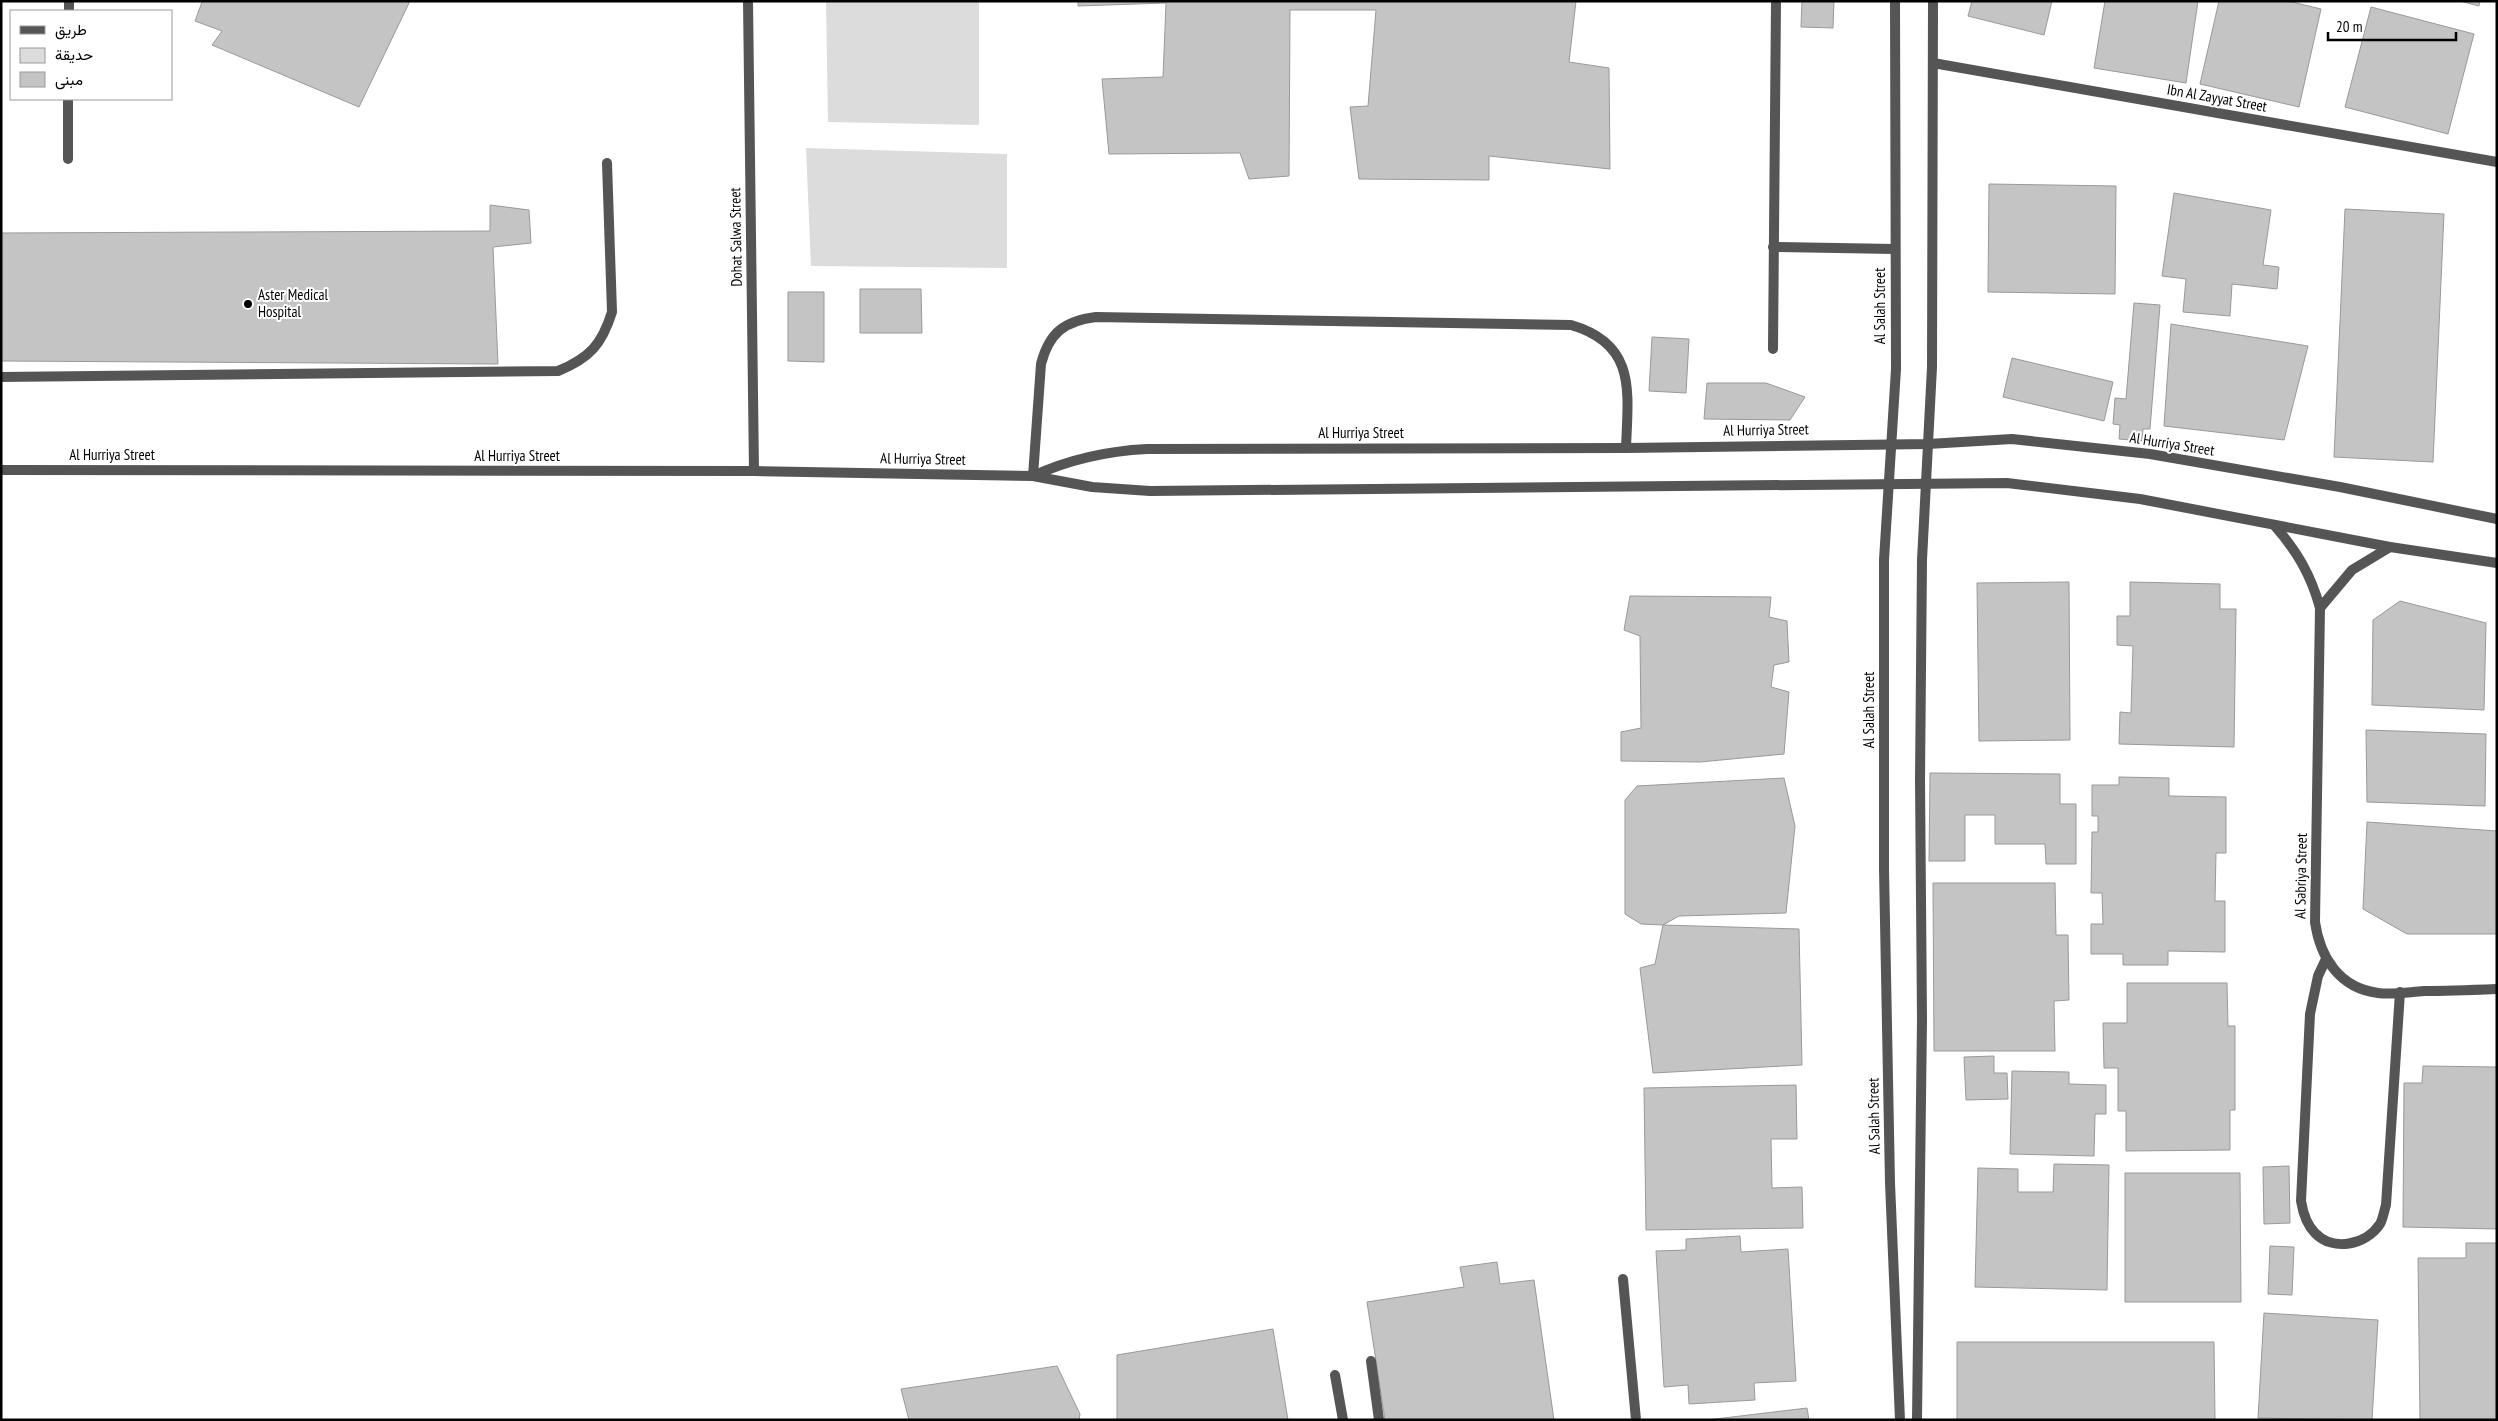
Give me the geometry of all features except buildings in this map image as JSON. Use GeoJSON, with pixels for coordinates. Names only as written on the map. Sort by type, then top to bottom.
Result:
{"type":"FeatureCollection","features":[{"type":"Feature","properties":{"kind":"street","name":"Dohat Salwa Street"},"geometry":{"type":"LineString","coordinates":[[748,1],[754,471]]}},
{"type":"Feature","properties":{"kind":"street"},"geometry":{"type":"LineString","coordinates":[[1774,349],[1773,247],[1776,1]]}},
{"type":"Feature","properties":{"kind":"street","name":"Al Salah Street"},"geometry":{"type":"LineString","coordinates":[[1895,1],[1896,369],[1884,560],[1884,869],[1890,1183],[1900,1420]]}},
{"type":"Feature","properties":{"kind":"street"},"geometry":{"type":"LineString","coordinates":[[1917,1420],[1922,1019],[1920,770],[1922,560],[1932,367],[1933,1]]}},
{"type":"Feature","properties":{"kind":"street","name":"Ibn Al Zayyat Street"},"geometry":{"type":"LineString","coordinates":[[1933,64],[2497,162]]}},
{"type":"Feature","properties":{"kind":"street"},"geometry":{"type":"LineString","coordinates":[[68,100],[68,159]]}},
{"type":"Feature","properties":{"kind":"street"},"geometry":{"type":"LineString","coordinates":[[1,378],[558,370],[578,363],[594,350],[606,332],[612,312],[607,162]]}},
{"type":"Feature","properties":{"kind":"street"},"geometry":{"type":"LineString","coordinates":[[1773,247],[1895,249]]}},
{"type":"Feature","properties":{"kind":"street"},"geometry":{"type":"LineString","coordinates":[[1033,476],[1041,364],[1045,348],[1053,335],[1066,325],[1080,319],[1096,317],[1571,325],[1586,329],[1601,337],[1614,349],[1622,364],[1627,380],[1626,448]]}},
{"type":"Feature","properties":{"kind":"street","name":"Al Hurriya Street"},"geometry":{"type":"LineString","coordinates":[[1033,476],[1078,459],[1108,452],[1147,449],[1626,448],[1928,444],[2012,439],[2150,454],[2340,486],[2497,519]]}},
{"type":"Feature","properties":{"kind":"street","name":"Al Hurriya Street"},"geometry":{"type":"LineString","coordinates":[[1,470],[754,471],[1033,476],[1092,487],[1150,491],[2007,483],[2140,499],[2390,547],[2497,563]]}},
{"type":"Feature","properties":{"kind":"street","name":"Al Sabriya Street"},"geometry":{"type":"LineString","coordinates":[[2274,525],[2304,564],[2314,585],[2320,608],[2315,922],[2318,941],[2326,959],[2340,975],[2358,987],[2378,993],[2497,989]]}},
{"type":"Feature","properties":{"kind":"street"},"geometry":{"type":"LineString","coordinates":[[2320,608],[2352,570],[2390,547]]}},
{"type":"Feature","properties":{"kind":"street"},"geometry":{"type":"LineString","coordinates":[[2326,959],[2318,976],[2310,1014],[2300,1201],[2304,1219],[2316,1234],[2332,1243],[2351,1244],[2368,1237],[2380,1224],[2386,1205],[2400,992]]}},
{"type":"Feature","properties":{"kind":"street"},"geometry":{"type":"LineString","coordinates":[[1623,1279],[1636,1420]]}},
{"type":"Feature","properties":{"kind":"street"},"geometry":{"type":"LineString","coordinates":[[1371,1362],[1379,1420]]}},
{"type":"Feature","properties":{"kind":"street"},"geometry":{"type":"LineString","coordinates":[[1335,1375],[1343,1420]]}},
{"type":"Feature","properties":{"kind":"street"},"geometry":{"type":"LineString","coordinates":[[1900,1386],[1917,1385]]}},
{"type":"Feature","properties":{"kind":"green space"},"geometry":{"type":"Polygon","coordinates":[[[826,1],[979,1],[979,125],[828,122],[826,1]]]}},
{"type":"Feature","properties":{"kind":"green space"},"geometry":{"type":"Polygon","coordinates":[[[806,148],[1007,154],[1007,268],[811,266],[806,148]]]}},
{"type":"Feature","properties":{"kind":"place","name":"Aster Medical Hospital"},"geometry":{"type":"Point","coordinates":[248,304]}}]}
